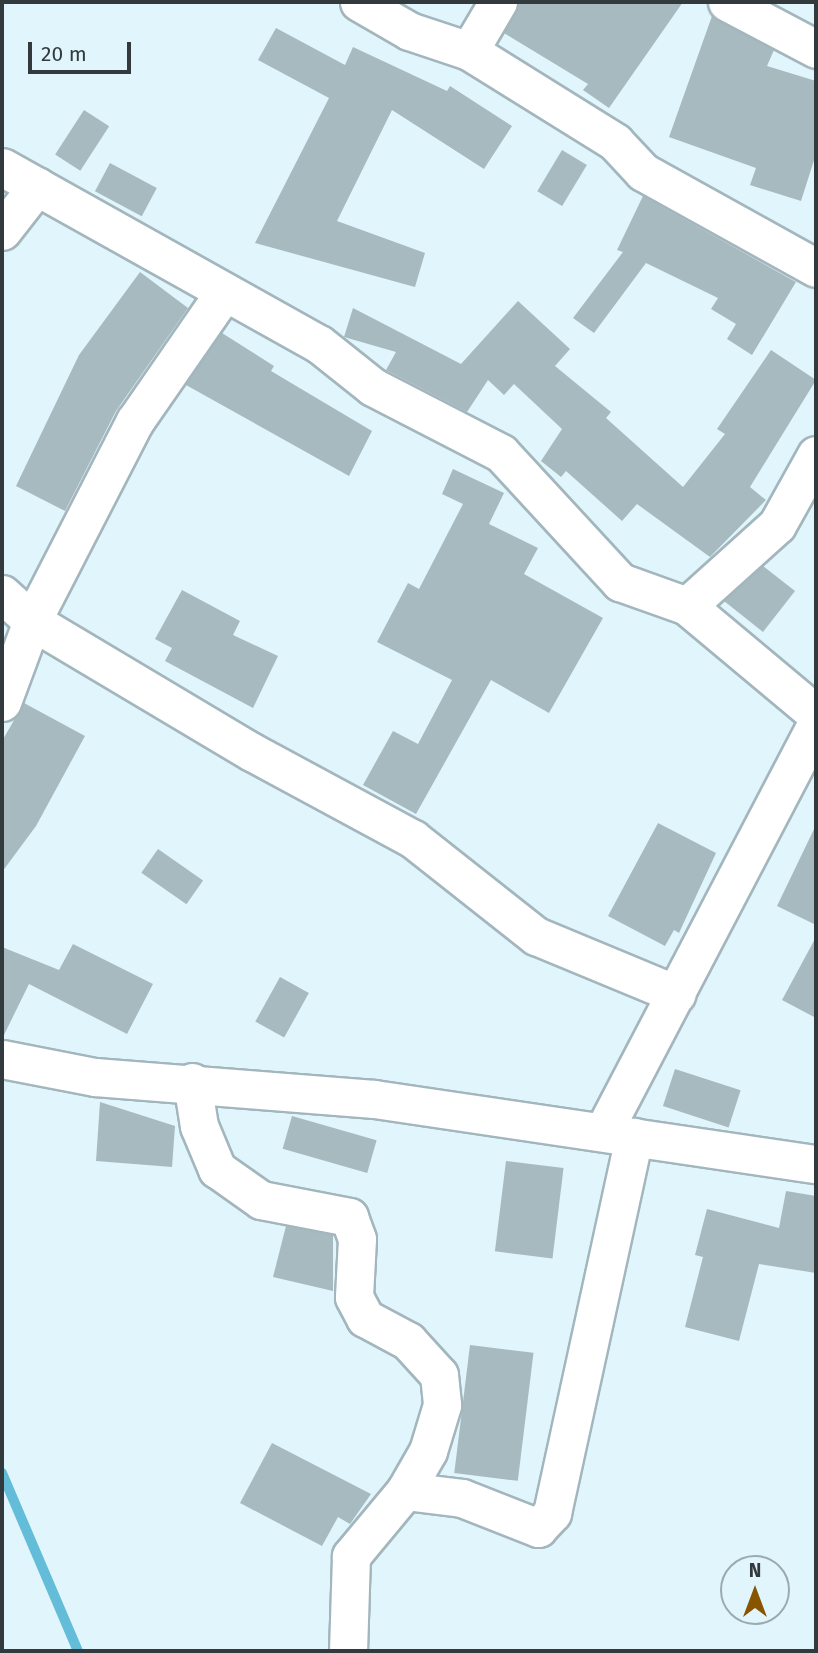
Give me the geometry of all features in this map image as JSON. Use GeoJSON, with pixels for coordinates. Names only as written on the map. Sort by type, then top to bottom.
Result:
{"type":"FeatureCollection","features":[{"type":"Feature","properties":{"kind":"street"},"geometry":{"type":"LineString","coordinates":[[359,2],[409,31],[469,51],[615,142],[643,172],[816,268]]}},
{"type":"Feature","properties":{"kind":"street"},"geometry":{"type":"LineString","coordinates":[[469,51],[498,2]]}},
{"type":"Feature","properties":{"kind":"street"},"geometry":{"type":"LineString","coordinates":[[727,2],[816,49]]}},
{"type":"Feature","properties":{"kind":"street"},"geometry":{"type":"LineString","coordinates":[[2,167],[223,294],[319,344],[373,387],[501,453],[620,582],[687,606],[816,713]]}},
{"type":"Feature","properties":{"kind":"street"},"geometry":{"type":"LineString","coordinates":[[2,231],[37,186]]}},
{"type":"Feature","properties":{"kind":"street"},"geometry":{"type":"LineString","coordinates":[[2,702],[32,621],[135,421],[223,294]]}},
{"type":"Feature","properties":{"kind":"street"},"geometry":{"type":"LineString","coordinates":[[687,606],[777,525],[816,456]]}},
{"type":"Feature","properties":{"kind":"street"},"geometry":{"type":"LineString","coordinates":[[2,594],[32,621],[413,839],[536,936],[676,994]]}},
{"type":"Feature","properties":{"kind":"street"},"geometry":{"type":"LineString","coordinates":[[405,1491],[462,1498],[538,1528],[552,1513],[618,1135],[676,994],[816,725]]}},
{"type":"Feature","properties":{"kind":"street"},"geometry":{"type":"LineString","coordinates":[[2,1059],[62,1073],[374,1099],[816,1164]]}},
{"type":"Feature","properties":{"kind":"street"},"geometry":{"type":"LineString","coordinates":[[192,1083],[199,1126],[217,1169],[261,1200],[349,1217],[357,1239],[354,1297],[365,1318],[408,1341],[439,1375],[442,1405],[428,1451],[405,1491],[351,1556],[348,1651]]}},
{"type":"Feature","properties":{"kind":"building"},"geometry":{"type":"Polygon","coordinates":[[[519,2],[683,2],[609,108],[583,90],[588,84],[504,33],[519,2]]]}},
{"type":"Feature","properties":{"kind":"building"},"geometry":{"type":"Polygon","coordinates":[[[712,16],[774,50],[767,66],[816,81],[816,154],[801,201],[750,185],[756,168],[669,137],[712,16]]]}},
{"type":"Feature","properties":{"kind":"building"},"geometry":{"type":"Polygon","coordinates":[[[276,28],[345,65],[353,47],[447,91],[450,86],[512,126],[484,169],[392,110],[337,221],[425,253],[415,287],[255,243],[329,98],[258,60],[276,28]]]}},
{"type":"Feature","properties":{"kind":"building"},"geometry":{"type":"Polygon","coordinates":[[[84,110],[109,126],[80,171],[55,154],[84,110]]]}},
{"type":"Feature","properties":{"kind":"building"},"geometry":{"type":"Polygon","coordinates":[[[562,150],[587,165],[562,206],[537,191],[562,150]]]}},
{"type":"Feature","properties":{"kind":"building"},"geometry":{"type":"Polygon","coordinates":[[[110,163],[157,188],[142,216],[95,191],[110,163]]]}},
{"type":"Feature","properties":{"kind":"building"},"geometry":{"type":"Polygon","coordinates":[[[643,196],[796,282],[752,355],[727,339],[736,324],[711,309],[718,298],[646,263],[594,333],[573,318],[623,252],[617,250],[643,196]]]}},
{"type":"Feature","properties":{"kind":"building"},"geometry":{"type":"Polygon","coordinates":[[[140,272],[188,308],[116,411],[65,511],[16,486],[79,355],[140,272]]]}},
{"type":"Feature","properties":{"kind":"building"},"geometry":{"type":"Polygon","coordinates":[[[518,301],[570,349],[555,366],[611,412],[606,418],[683,487],[725,434],[717,429],[771,350],[816,380],[750,487],[766,500],[710,557],[637,504],[622,521],[566,471],[561,477],[541,461],[562,429],[514,384],[504,395],[488,380],[467,412],[386,370],[396,352],[344,337],[353,308],[461,364],[518,301]]]}},
{"type":"Feature","properties":{"kind":"building"},"geometry":{"type":"Polygon","coordinates":[[[222,333],[274,366],[271,371],[372,431],[349,476],[186,385],[222,333]]]}},
{"type":"Feature","properties":{"kind":"building"},"geometry":{"type":"Polygon","coordinates":[[[453,469],[504,493],[489,524],[538,548],[524,574],[603,618],[549,713],[491,680],[416,814],[363,785],[393,731],[418,744],[452,680],[377,642],[408,583],[419,589],[463,504],[442,494],[453,469]]]}},
{"type":"Feature","properties":{"kind":"building"},"geometry":{"type":"Polygon","coordinates":[[[763,566],[795,591],[763,632],[724,601],[763,566]]]}},
{"type":"Feature","properties":{"kind":"building"},"geometry":{"type":"Polygon","coordinates":[[[182,590],[240,621],[233,635],[278,656],[253,708],[165,661],[172,648],[155,639],[182,590]]]}},
{"type":"Feature","properties":{"kind":"building"},"geometry":{"type":"Polygon","coordinates":[[[24,703],[85,736],[36,826],[2,872],[2,741],[24,703]]]}},
{"type":"Feature","properties":{"kind":"building"},"geometry":{"type":"Polygon","coordinates":[[[658,823],[716,853],[679,933],[674,930],[665,946],[608,916],[658,823]]]}},
{"type":"Feature","properties":{"kind":"building"},"geometry":{"type":"Polygon","coordinates":[[[816,825],[816,925],[777,906],[816,825]]]}},
{"type":"Feature","properties":{"kind":"building"},"geometry":{"type":"Polygon","coordinates":[[[158,849],[203,881],[186,904],[141,873],[158,849]]]}},
{"type":"Feature","properties":{"kind":"building"},"geometry":{"type":"Polygon","coordinates":[[[816,937],[816,1018],[782,1000],[816,937]]]}},
{"type":"Feature","properties":{"kind":"building"},"geometry":{"type":"Polygon","coordinates":[[[73,944],[153,984],[127,1034],[29,984],[2,1039],[2,947],[59,970],[73,944]]]}},
{"type":"Feature","properties":{"kind":"building"},"geometry":{"type":"Polygon","coordinates":[[[280,977],[309,993],[284,1038],[255,1022],[280,977]]]}},
{"type":"Feature","properties":{"kind":"building"},"geometry":{"type":"Polygon","coordinates":[[[675,1069],[741,1090],[729,1127],[663,1106],[675,1069]]]}},
{"type":"Feature","properties":{"kind":"building"},"geometry":{"type":"Polygon","coordinates":[[[100,1102],[175,1126],[172,1167],[96,1161],[100,1102]]]}},
{"type":"Feature","properties":{"kind":"building"},"geometry":{"type":"Polygon","coordinates":[[[292,1116],[377,1140],[367,1173],[283,1149],[292,1116]]]}},
{"type":"Feature","properties":{"kind":"building"},"geometry":{"type":"Polygon","coordinates":[[[506,1161],[564,1168],[552,1258],[495,1251],[506,1161]]]}},
{"type":"Feature","properties":{"kind":"building"},"geometry":{"type":"Polygon","coordinates":[[[786,1191],[816,1196],[816,1273],[759,1264],[739,1341],[685,1327],[703,1257],[695,1255],[707,1209],[779,1228],[786,1191]]]}},
{"type":"Feature","properties":{"kind":"building"},"geometry":{"type":"Polygon","coordinates":[[[286,1226],[333,1235],[333,1291],[273,1277],[286,1226]]]}},
{"type":"Feature","properties":{"kind":"building"},"geometry":{"type":"Polygon","coordinates":[[[470,1345],[534,1353],[518,1481],[454,1473],[470,1345]]]}},
{"type":"Feature","properties":{"kind":"building"},"geometry":{"type":"Polygon","coordinates":[[[272,1443],[371,1494],[350,1524],[338,1517],[322,1546],[240,1503],[272,1443]]]}},
{"type":"Feature","properties":{"kind":"waterway"},"geometry":{"type":"LineString","coordinates":[[2,1473],[78,1651]]}}]}
